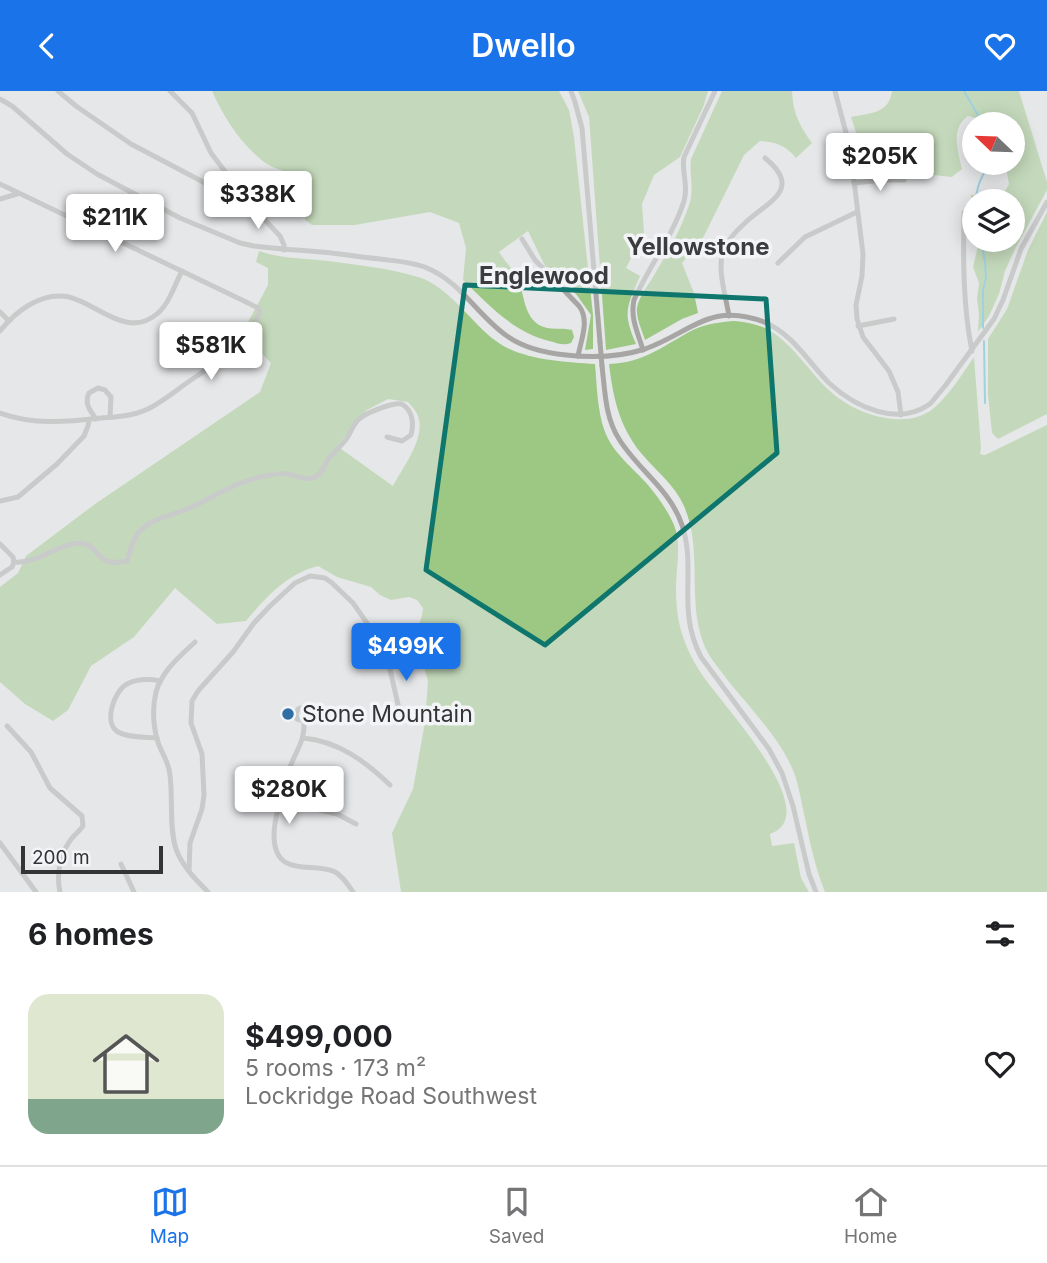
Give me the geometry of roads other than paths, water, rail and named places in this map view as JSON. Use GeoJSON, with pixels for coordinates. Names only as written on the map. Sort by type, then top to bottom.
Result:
{"type":"FeatureCollection","features":[{"type":"Feature","properties":{"kind":"street"},"geometry":{"type":"LineString","coordinates":[[58,91],[131,144],[196,178],[234,204],[264,219],[280,236],[284,250]]}},
{"type":"Feature","properties":{"kind":"street"},"geometry":{"type":"LineString","coordinates":[[170,91],[189,109],[211,153],[242,194],[244,207]]}},
{"type":"Feature","properties":{"kind":"street"},"geometry":{"type":"LineString","coordinates":[[571,91],[582,128],[606,405],[613,429],[626,449],[666,494],[681,522],[687,551],[688,619],[693,641],[701,657],[769,748],[782,773],[809,874],[817,892]]}},
{"type":"Feature","properties":{"kind":"street"},"geometry":{"type":"LineString","coordinates":[[643,350],[633,319],[634,300],[681,210],[686,191],[684,157],[715,91]]}},
{"type":"Feature","properties":{"kind":"street"},"geometry":{"type":"LineString","coordinates":[[835,91],[850,148],[863,254],[856,305],[858,326],[868,345],[880,356],[889,370],[898,392],[901,415]]}},
{"type":"Feature","properties":{"kind":"street"},"geometry":{"type":"LineString","coordinates":[[0,99],[12,106],[77,162],[180,218],[240,243],[254,246],[344,254],[426,267],[454,284],[495,327],[514,341],[535,349],[578,356],[621,355],[643,350],[701,321],[729,316],[753,319],[771,325],[796,345],[843,394],[874,410],[901,415],[916,412],[930,404],[972,351],[999,310],[1021,250],[1047,202]]}},
{"type":"Feature","properties":{"kind":"street"},"geometry":{"type":"LineString","coordinates":[[729,316],[721,263],[725,247],[746,222],[770,205],[782,184],[775,166],[765,158]]}},
{"type":"Feature","properties":{"kind":"street"},"geometry":{"type":"LineString","coordinates":[[854,183],[904,180]]}},
{"type":"Feature","properties":{"kind":"street"},"geometry":{"type":"LineString","coordinates":[[0,184],[242,300],[258,308],[260,312],[249,334],[234,350],[150,408],[131,415],[62,422],[40,422],[0,413]]}},
{"type":"Feature","properties":{"kind":"street"},"geometry":{"type":"LineString","coordinates":[[0,199],[18,194]]}},
{"type":"Feature","properties":{"kind":"street"},"geometry":{"type":"LineString","coordinates":[[778,263],[805,237],[857,212]]}},
{"type":"Feature","properties":{"kind":"street"},"geometry":{"type":"LineString","coordinates":[[522,239],[535,260],[582,310],[585,323],[578,356]]}},
{"type":"Feature","properties":{"kind":"street"},"geometry":{"type":"LineString","coordinates":[[965,252],[966,309],[972,351]]}},
{"type":"Feature","properties":{"kind":"street"},"geometry":{"type":"LineString","coordinates":[[0,331],[32,304],[46,297],[59,296],[76,299],[123,322],[144,321],[162,309],[182,271]]}},
{"type":"Feature","properties":{"kind":"street"},"geometry":{"type":"LineString","coordinates":[[0,312],[9,321]]}},
{"type":"Feature","properties":{"kind":"street"},"geometry":{"type":"LineString","coordinates":[[858,326],[894,319]]}},
{"type":"Feature","properties":{"kind":"street"},"geometry":{"type":"LineString","coordinates":[[0,501],[18,497],[57,464],[84,436],[92,419],[86,400],[89,393],[98,388],[105,390],[111,397],[110,417]]}},
{"type":"Feature","properties":{"kind":"street"},"geometry":{"type":"LineString","coordinates":[[14,562],[27,561],[78,543],[92,547],[109,562],[127,561],[133,541],[145,527],[228,487],[249,479],[281,474],[309,479],[316,477],[346,440],[357,421],[391,405],[402,404],[408,409],[412,419],[411,435],[402,441],[387,437]]}},
{"type":"Feature","properties":{"kind":"street"},"geometry":{"type":"LineString","coordinates":[[0,544],[13,557],[14,562],[12,567],[0,575]]}},
{"type":"Feature","properties":{"kind":"street"},"geometry":{"type":"LineString","coordinates":[[189,871],[190,843],[204,795],[202,754],[191,723],[192,701],[254,622],[295,583],[310,576],[325,578],[353,603],[383,646],[400,713],[407,717]]}},
{"type":"Feature","properties":{"kind":"street"},"geometry":{"type":"LineString","coordinates":[[195,642],[160,681],[154,707],[157,738],[170,773],[174,844],[189,871],[208,892]]}},
{"type":"Feature","properties":{"kind":"street"},"geometry":{"type":"LineString","coordinates":[[157,738],[120,733],[114,728],[112,720],[113,704],[122,688],[138,681],[160,681]]}},
{"type":"Feature","properties":{"kind":"street"},"geometry":{"type":"LineString","coordinates":[[304,721],[303,738],[290,767],[274,832],[276,847],[281,857],[296,867],[334,871],[353,892]]}},
{"type":"Feature","properties":{"kind":"street"},"geometry":{"type":"LineString","coordinates":[[7,726],[31,752],[45,782],[82,816],[82,829],[70,841],[61,862],[58,874],[60,892]]}},
{"type":"Feature","properties":{"kind":"street"},"geometry":{"type":"LineString","coordinates":[[303,738],[323,741],[348,752],[390,785]]}},
{"type":"Feature","properties":{"kind":"street"},"geometry":{"type":"LineString","coordinates":[[281,801],[337,814],[356,824]]}},
{"type":"Feature","properties":{"kind":"street"},"geometry":{"type":"LineString","coordinates":[[0,843],[36,892]]}},
{"type":"Feature","properties":{"kind":"street"},"geometry":{"type":"LineString","coordinates":[[121,864],[134,892]]}},
{"type":"Feature","properties":{"kind":"waterway"},"geometry":{"type":"LineString","coordinates":[[964,91],[976,112]]}},
{"type":"Feature","properties":{"kind":"waterway"},"geometry":{"type":"LineString","coordinates":[[978,189],[984,175]]}},
{"type":"Feature","properties":{"kind":"waterway"},"geometry":{"type":"LineString","coordinates":[[983,252],[986,277],[983,291],[983,328]]}},
{"type":"Feature","properties":{"kind":"waterway"},"geometry":{"type":"LineString","coordinates":[[984,341],[985,403]]}},
{"type":"Feature","properties":{"kind":"place","name":"Stone Mountain"},"geometry":{"type":"Point","coordinates":[288,714]}},
{"type":"Feature","properties":{"kind":"district","name":"Yellowstone"},"geometry":{"type":"Point","coordinates":[698,247]}},
{"type":"Feature","properties":{"kind":"district","name":"Englewood"},"geometry":{"type":"Point","coordinates":[544,276]}}]}
